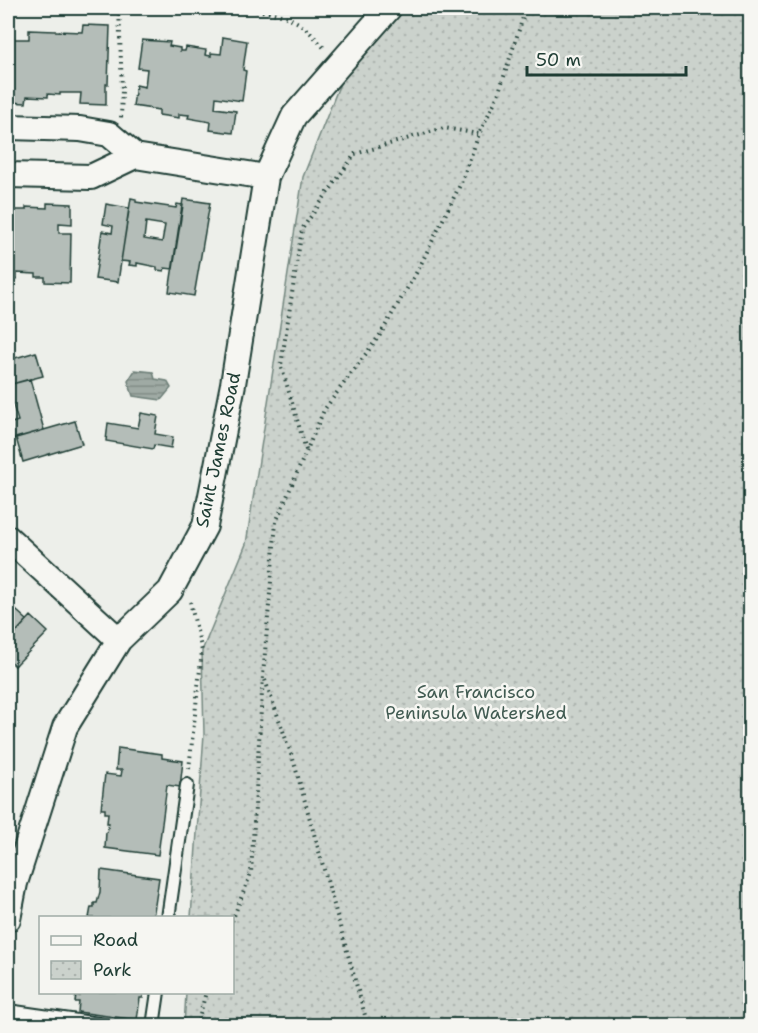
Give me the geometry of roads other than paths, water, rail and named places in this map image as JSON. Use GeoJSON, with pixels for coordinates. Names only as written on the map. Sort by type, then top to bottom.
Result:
{"type":"FeatureCollection","features":[{"type":"Feature","properties":{"kind":"street","name":"Saint James Road"},"geometry":{"type":"LineString","coordinates":[[8,918],[11,883],[65,727],[119,640],[170,591],[205,526],[233,384],[266,177],[294,116],[389,8]]}},
{"type":"Feature","properties":{"kind":"street"},"geometry":{"type":"LineString","coordinates":[[8,127],[80,129],[109,134],[128,150],[266,177]]}},
{"type":"Feature","properties":{"kind":"street"},"geometry":{"type":"LineString","coordinates":[[8,175],[91,177],[114,168],[128,150]]}},
{"type":"Feature","properties":{"kind":"street"},"geometry":{"type":"LineString","coordinates":[[8,538],[119,640]]}},
{"type":"Feature","properties":{"kind":"lane"},"geometry":{"type":"LineString","coordinates":[[168,916],[187,785]]}},
{"type":"Feature","properties":{"kind":"lane"},"geometry":{"type":"LineString","coordinates":[[153,1026],[158,994]]}},
{"type":"Feature","properties":{"kind":"lane"},"geometry":{"type":"LineString","coordinates":[[8,1011],[112,1026]]}},
{"type":"Feature","properties":{"kind":"park label","name":"San Francisco Peninsula Watershed"},"geometry":{"type":"Point","coordinates":[476,702]}}]}
